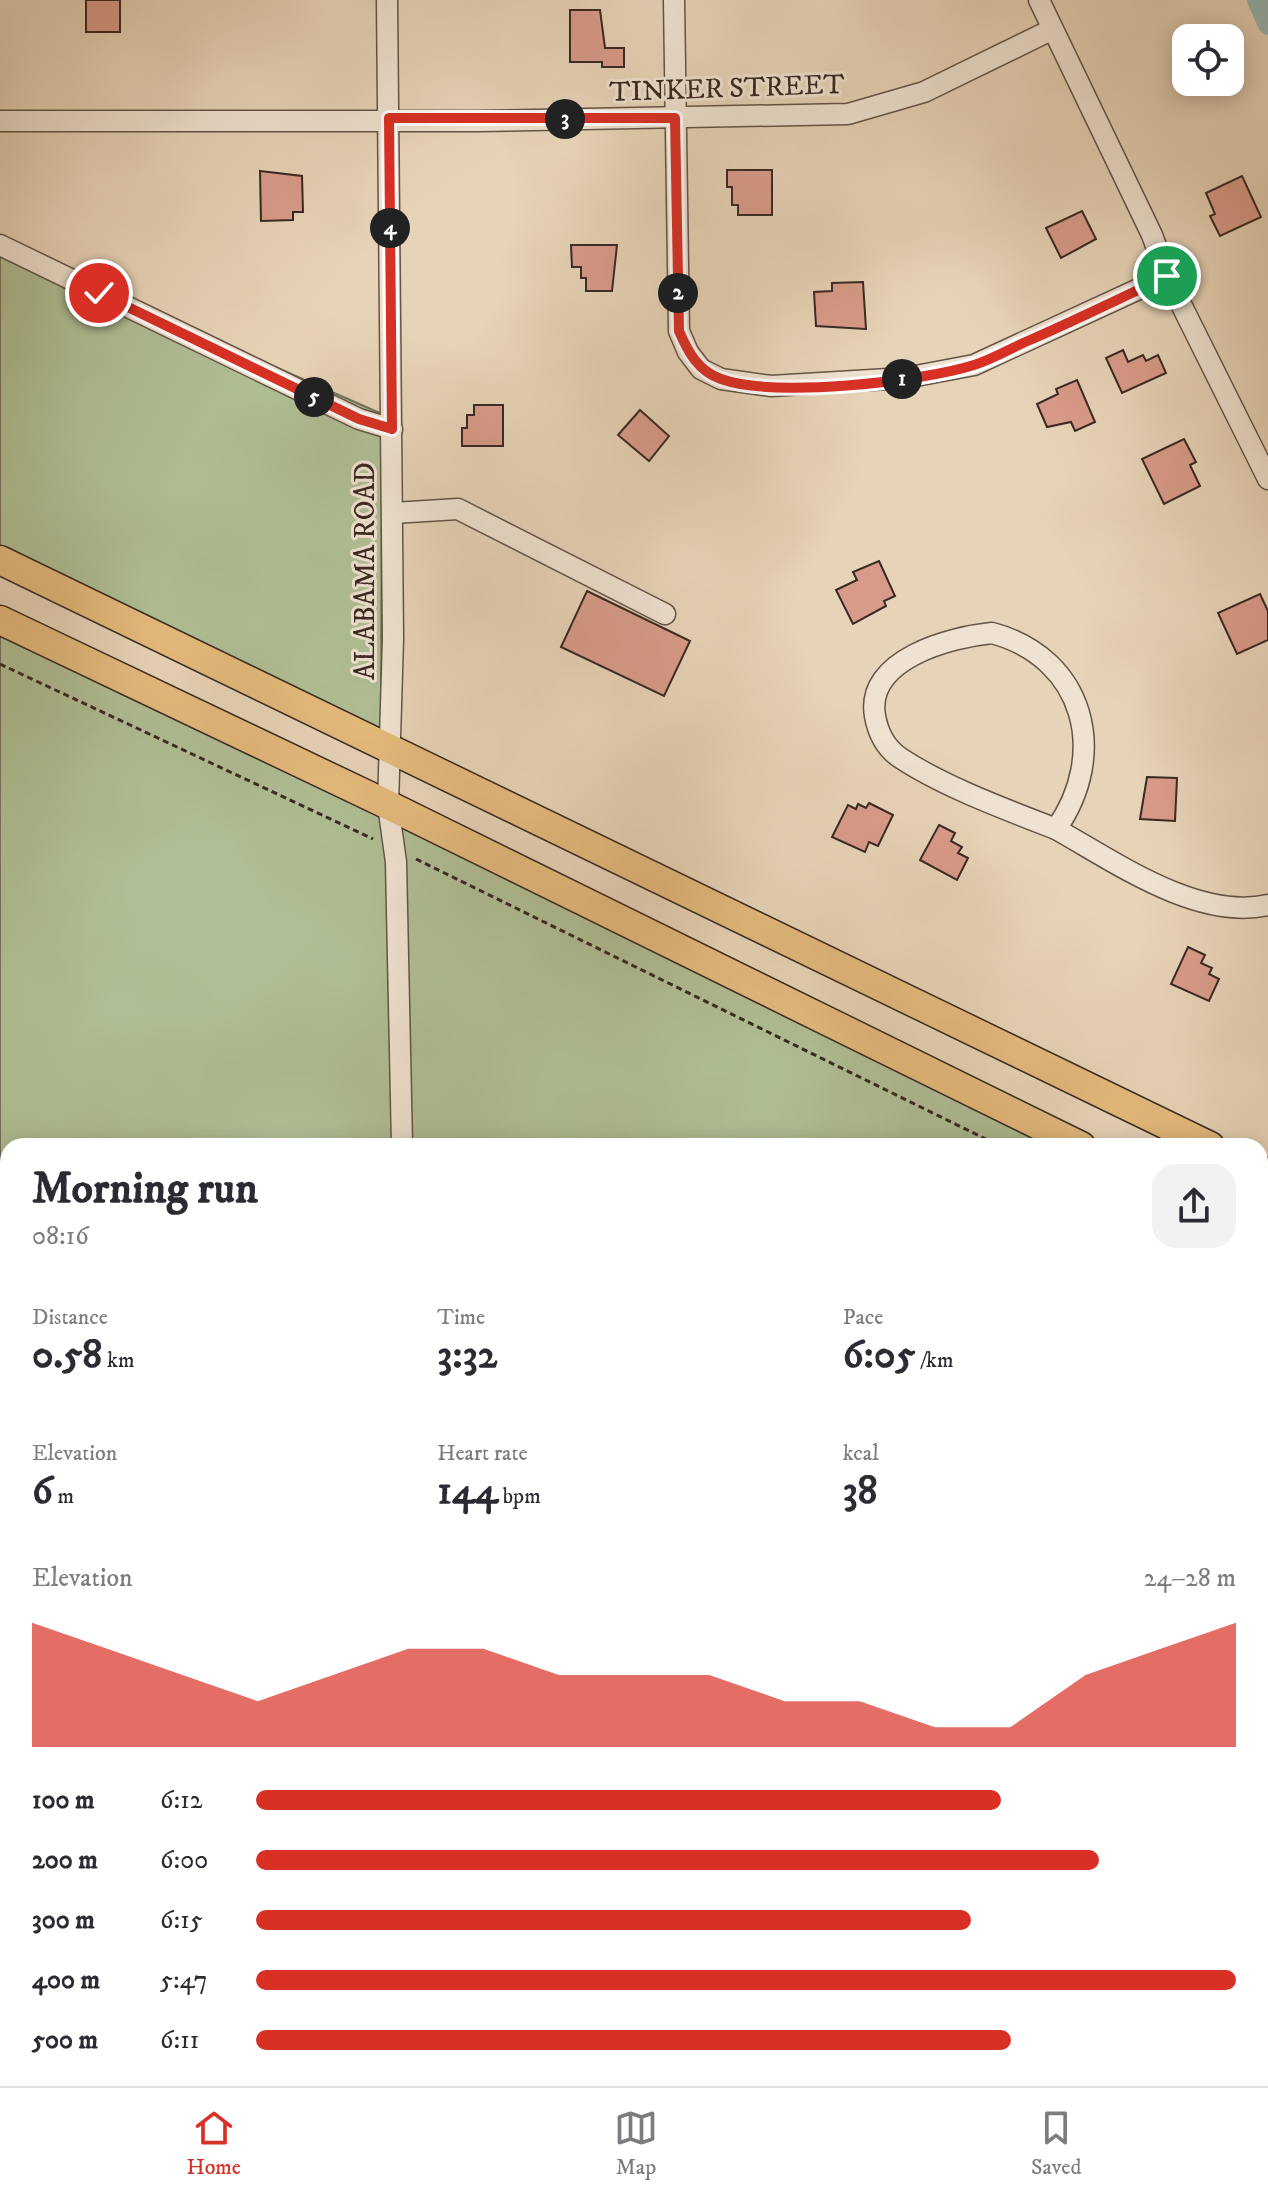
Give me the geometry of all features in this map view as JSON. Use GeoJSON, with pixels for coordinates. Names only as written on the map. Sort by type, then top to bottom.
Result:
{"type":"FeatureCollection","features":[{"type":"Feature","properties":{"kind":"highway"},"geometry":{"type":"LineString","coordinates":[[0,560],[1193,1138]]}},
{"type":"Feature","properties":{"kind":"highway"},"geometry":{"type":"LineString","coordinates":[[0,620],[388,805],[1065,1138]]}},
{"type":"Feature","properties":{"kind":"street","name":"ALABAMA ROAD"},"geometry":{"type":"LineString","coordinates":[[387,0],[393,513],[388,805],[396,862],[402,1138]]}},
{"type":"Feature","properties":{"kind":"street"},"geometry":{"type":"LineString","coordinates":[[674,0],[679,331],[688,352],[701,369],[721,379],[771,386],[829,385],[905,378],[974,365],[1167,276]]}},
{"type":"Feature","properties":{"kind":"street"},"geometry":{"type":"LineString","coordinates":[[1039,0],[1125,179],[1167,276],[1268,479]]}},
{"type":"Feature","properties":{"kind":"street","name":"TINKER STREET"},"geometry":{"type":"LineString","coordinates":[[0,121],[819,115],[875,109],[924,92],[1051,30]]}},
{"type":"Feature","properties":{"kind":"street"},"geometry":{"type":"LineString","coordinates":[[0,245],[359,419],[392,429]]}},
{"type":"Feature","properties":{"kind":"street"},"geometry":{"type":"LineString","coordinates":[[393,513],[458,509],[665,614]]}},
{"type":"Feature","properties":{"kind":"street"},"geometry":{"type":"LineString","coordinates":[[1056,829],[1079,786],[1084,761],[1084,735],[1068,689],[1055,668],[1037,650],[992,633],[960,636],[913,655],[892,670],[879,687],[873,707],[878,733],[898,756],[994,804],[1056,829],[1196,900],[1248,909],[1268,905]]}},
{"type":"Feature","properties":{"kind":"path"},"geometry":{"type":"LineString","coordinates":[[0,664],[378,841]]}},
{"type":"Feature","properties":{"kind":"path"},"geometry":{"type":"LineString","coordinates":[[446,874],[984,1138]]}},
{"type":"Feature","properties":{"kind":"green space"},"geometry":{"type":"Polygon","coordinates":[[[0,246],[382,414],[381,732],[0,548],[0,246]]]}},
{"type":"Feature","properties":{"kind":"green space"},"geometry":{"type":"Polygon","coordinates":[[[0,633],[378,812],[1037,1138],[0,1138],[0,633]]]}},
{"type":"Feature","properties":{"kind":"building"},"geometry":{"type":"Polygon","coordinates":[[[86,0],[120,0],[120,32],[86,32],[86,0]]]}},
{"type":"Feature","properties":{"kind":"building"},"geometry":{"type":"Polygon","coordinates":[[[570,10],[600,10],[605,48],[624,48],[624,67],[602,67],[602,62],[570,62],[570,10]]]}},
{"type":"Feature","properties":{"kind":"building"},"geometry":{"type":"Polygon","coordinates":[[[727,170],[772,170],[772,215],[738,215],[738,205],[732,205],[732,187],[727,187],[727,170]]]}},
{"type":"Feature","properties":{"kind":"building"},"geometry":{"type":"Polygon","coordinates":[[[260,171],[302,176],[303,212],[293,212],[293,220],[261,221],[260,171]]]}},
{"type":"Feature","properties":{"kind":"building"},"geometry":{"type":"Polygon","coordinates":[[[1242,176],[1261,217],[1220,236],[1210,216],[1215,214],[1206,193],[1242,176]]]}},
{"type":"Feature","properties":{"kind":"building"},"geometry":{"type":"Polygon","coordinates":[[[1082,211],[1096,239],[1061,258],[1046,228],[1082,211]]]}},
{"type":"Feature","properties":{"kind":"building"},"geometry":{"type":"Polygon","coordinates":[[[571,245],[617,245],[612,291],[586,291],[586,278],[581,278],[581,267],[572,267],[571,245]]]}},
{"type":"Feature","properties":{"kind":"building"},"geometry":{"type":"Polygon","coordinates":[[[863,282],[866,329],[816,326],[814,292],[832,291],[832,283],[863,282]]]}},
{"type":"Feature","properties":{"kind":"building"},"geometry":{"type":"Polygon","coordinates":[[[1123,350],[1128,362],[1143,355],[1146,361],[1158,355],[1166,373],[1122,393],[1106,358],[1123,350]]]}},
{"type":"Feature","properties":{"kind":"building"},"geometry":{"type":"Polygon","coordinates":[[[1077,380],[1095,422],[1075,431],[1071,422],[1047,427],[1037,404],[1058,394],[1056,389],[1077,380]]]}},
{"type":"Feature","properties":{"kind":"building"},"geometry":{"type":"Polygon","coordinates":[[[474,405],[503,405],[503,446],[462,446],[462,428],[467,428],[467,415],[474,415],[474,405]]]}},
{"type":"Feature","properties":{"kind":"building"},"geometry":{"type":"Polygon","coordinates":[[[640,410],[669,436],[649,461],[618,435],[640,410]]]}},
{"type":"Feature","properties":{"kind":"building"},"geometry":{"type":"Polygon","coordinates":[[[1184,439],[1196,462],[1190,465],[1200,486],[1164,504],[1142,459],[1184,439]]]}},
{"type":"Feature","properties":{"kind":"building"},"geometry":{"type":"Polygon","coordinates":[[[879,561],[895,596],[884,601],[886,606],[853,624],[836,590],[857,580],[853,572],[879,561]]]}},
{"type":"Feature","properties":{"kind":"building"},"geometry":{"type":"Polygon","coordinates":[[[587,591],[690,641],[664,696],[561,647],[587,591]]]}},
{"type":"Feature","properties":{"kind":"building"},"geometry":{"type":"Polygon","coordinates":[[[1260,594],[1268,611],[1268,640],[1237,654],[1218,613],[1260,594]]]}},
{"type":"Feature","properties":{"kind":"building"},"geometry":{"type":"Polygon","coordinates":[[[1147,777],[1177,778],[1175,821],[1140,819],[1147,777]]]}},
{"type":"Feature","properties":{"kind":"building"},"geometry":{"type":"Polygon","coordinates":[[[869,803],[893,815],[878,846],[869,842],[865,852],[832,837],[848,805],[856,809],[858,804],[866,808],[869,803]]]}},
{"type":"Feature","properties":{"kind":"building"},"geometry":{"type":"Polygon","coordinates":[[[939,825],[955,833],[951,841],[962,847],[958,853],[968,858],[957,880],[920,860],[939,825]]]}},
{"type":"Feature","properties":{"kind":"building"},"geometry":{"type":"Polygon","coordinates":[[[1188,947],[1205,955],[1201,963],[1212,968],[1209,974],[1219,979],[1209,1001],[1171,984],[1188,947]]]}},
{"type":"Feature","properties":{"kind":"waterway"},"geometry":{"type":"LineString","coordinates":[[1257,0],[1268,25]]}},
{"type":"Feature","properties":{"kind":"route"},"geometry":{"type":"LineString","coordinates":[[99,293],[359,419],[392,429],[389,118],[478,121],[675,118],[679,331],[688,352],[701,369],[721,379],[771,386],[829,385],[905,378],[974,365],[1167,276]]}}]}
